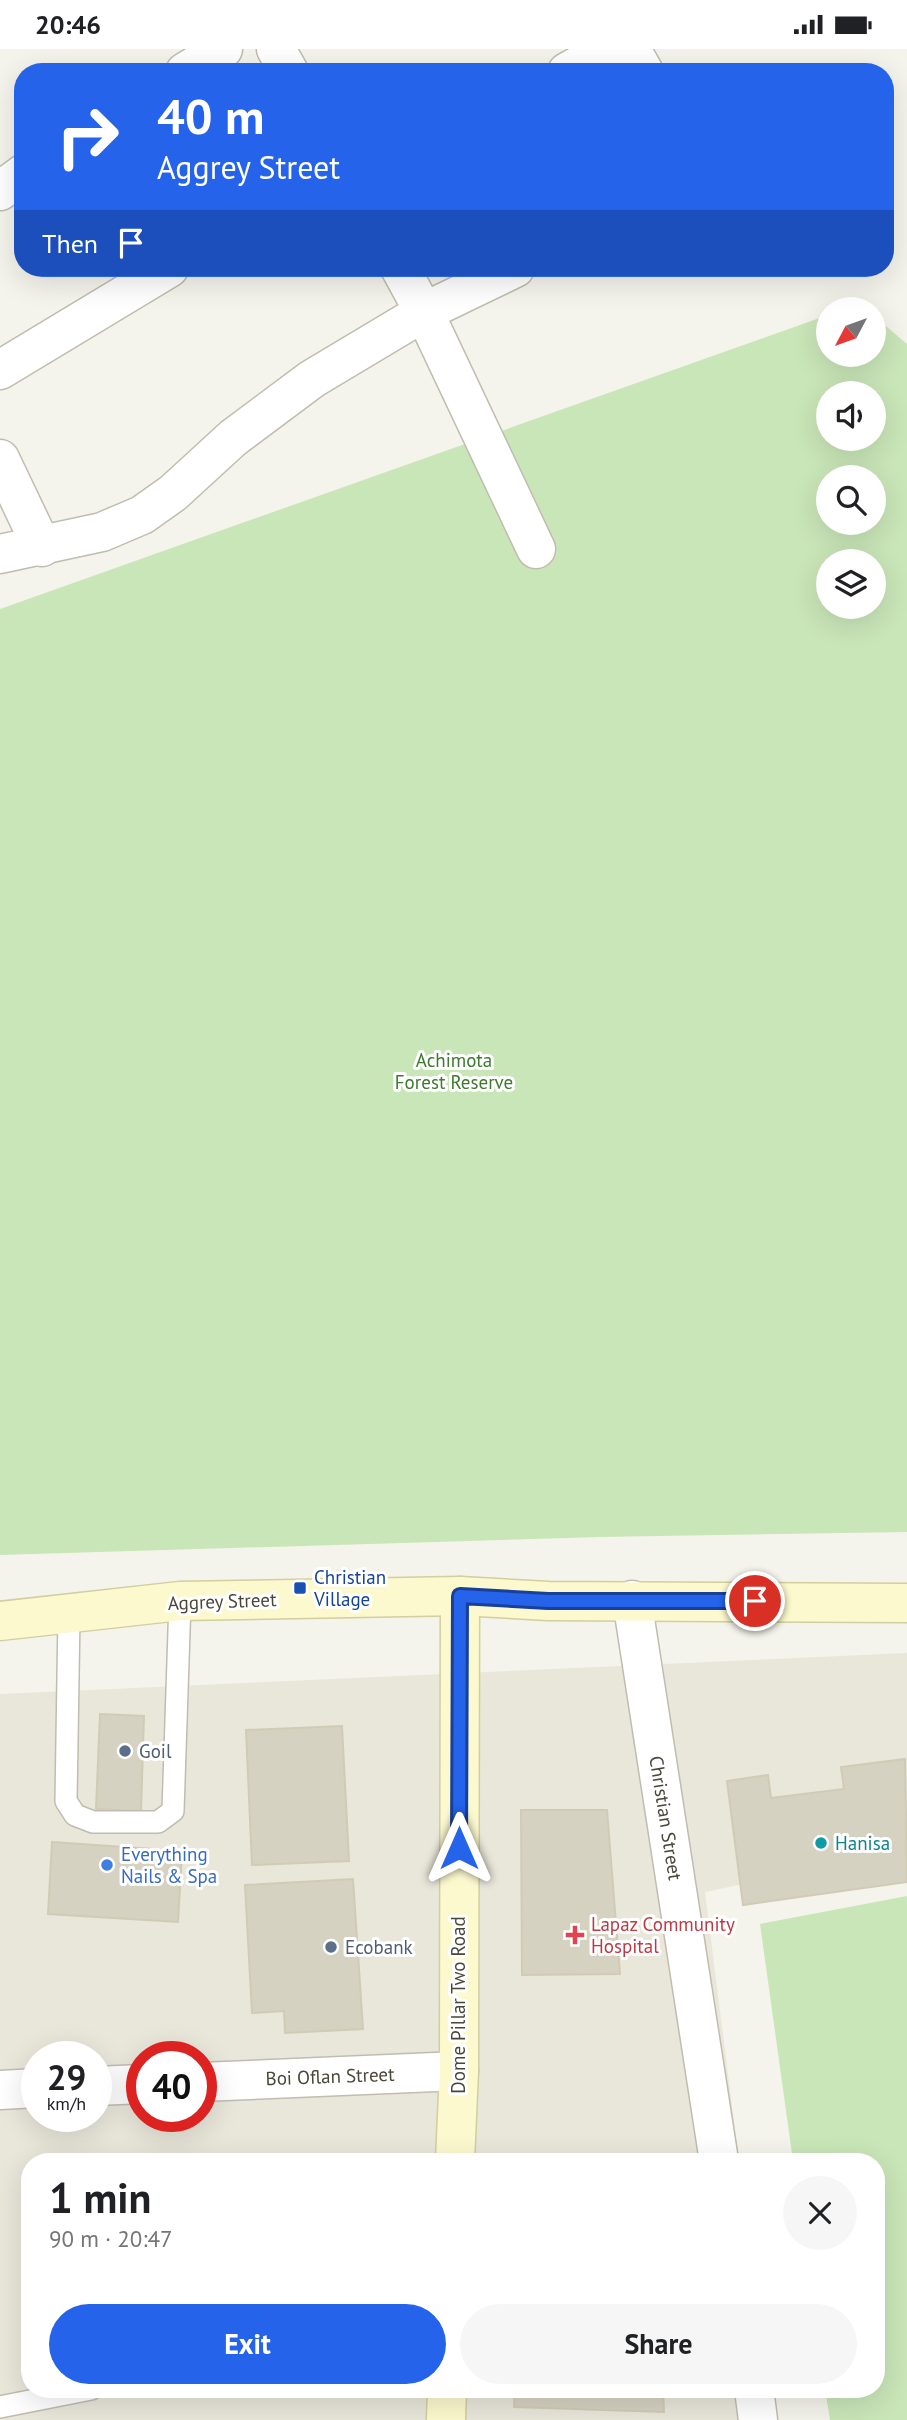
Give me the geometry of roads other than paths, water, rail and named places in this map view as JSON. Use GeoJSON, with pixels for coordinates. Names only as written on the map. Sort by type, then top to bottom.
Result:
{"type":"FeatureCollection","features":[{"type":"Feature","properties":{"kind":"main road","name":"Aggrey Street"},"geometry":{"type":"LineString","coordinates":[[0,1621],[180,1601],[460,1596],[548,1601],[907,1603]]}},
{"type":"Feature","properties":{"kind":"main road","name":"Dome Pillar Two Road"},"geometry":{"type":"LineString","coordinates":[[455,2153],[459,2071],[460,1596]]}},
{"type":"Feature","properties":{"kind":"main road"},"geometry":{"type":"LineString","coordinates":[[446,2420],[447,2398]]}},
{"type":"Feature","properties":{"kind":"street"},"geometry":{"type":"LineString","coordinates":[[200,63],[223,49]]}},
{"type":"Feature","properties":{"kind":"street"},"geometry":{"type":"LineString","coordinates":[[583,63],[608,49]]}},
{"type":"Feature","properties":{"kind":"street"},"geometry":{"type":"LineString","coordinates":[[0,370],[154,277]]}},
{"type":"Feature","properties":{"kind":"street"},"geometry":{"type":"LineString","coordinates":[[405,277],[536,549]]}},
{"type":"Feature","properties":{"kind":"street"},"geometry":{"type":"LineString","coordinates":[[0,554],[102,532],[142,515],[173,492],[233,437],[300,387],[424,312],[496,277]]}},
{"type":"Feature","properties":{"kind":"street"},"geometry":{"type":"LineString","coordinates":[[0,459],[42,547]]}},
{"type":"Feature","properties":{"kind":"street","name":"Christian Street"},"geometry":{"type":"LineString","coordinates":[[632,1600],[718,2153]]}},
{"type":"Feature","properties":{"kind":"street","name":"Boi Oflan Street"},"geometry":{"type":"LineString","coordinates":[[217,2081],[459,2071]]}},
{"type":"Feature","properties":{"kind":"street"},"geometry":{"type":"LineString","coordinates":[[0,2090],[21,2089]]}},
{"type":"Feature","properties":{"kind":"street"},"geometry":{"type":"LineString","coordinates":[[755,2398],[758,2420]]}},
{"type":"Feature","properties":{"kind":"lane"},"geometry":{"type":"LineString","coordinates":[[69,1615],[66,1801],[75,1815],[93,1822],[158,1822],[173,1811],[180,1601]]}},
{"type":"Feature","properties":{"kind":"lane"},"geometry":{"type":"LineString","coordinates":[[0,2407],[46,2398]]}},
{"type":"Feature","properties":{"kind":"place","name":"Christian Village"},"geometry":{"type":"Point","coordinates":[300,1588]}},
{"type":"Feature","properties":{"kind":"place","name":"Goil"},"geometry":{"type":"Point","coordinates":[125,1751]}},
{"type":"Feature","properties":{"kind":"place","name":"Hanisa"},"geometry":{"type":"Point","coordinates":[821,1843]}},
{"type":"Feature","properties":{"kind":"place","name":"Everything Nails & Spa"},"geometry":{"type":"Point","coordinates":[107,1865]}},
{"type":"Feature","properties":{"kind":"place","name":"Lapaz Community Hospital"},"geometry":{"type":"Point","coordinates":[575,1935]}},
{"type":"Feature","properties":{"kind":"place","name":"Ecobank"},"geometry":{"type":"Point","coordinates":[331,1947]}},
{"type":"Feature","properties":{"kind":"park label","name":"Achimota Forest Reserve"},"geometry":{"type":"Point","coordinates":[454,1071]}}]}
